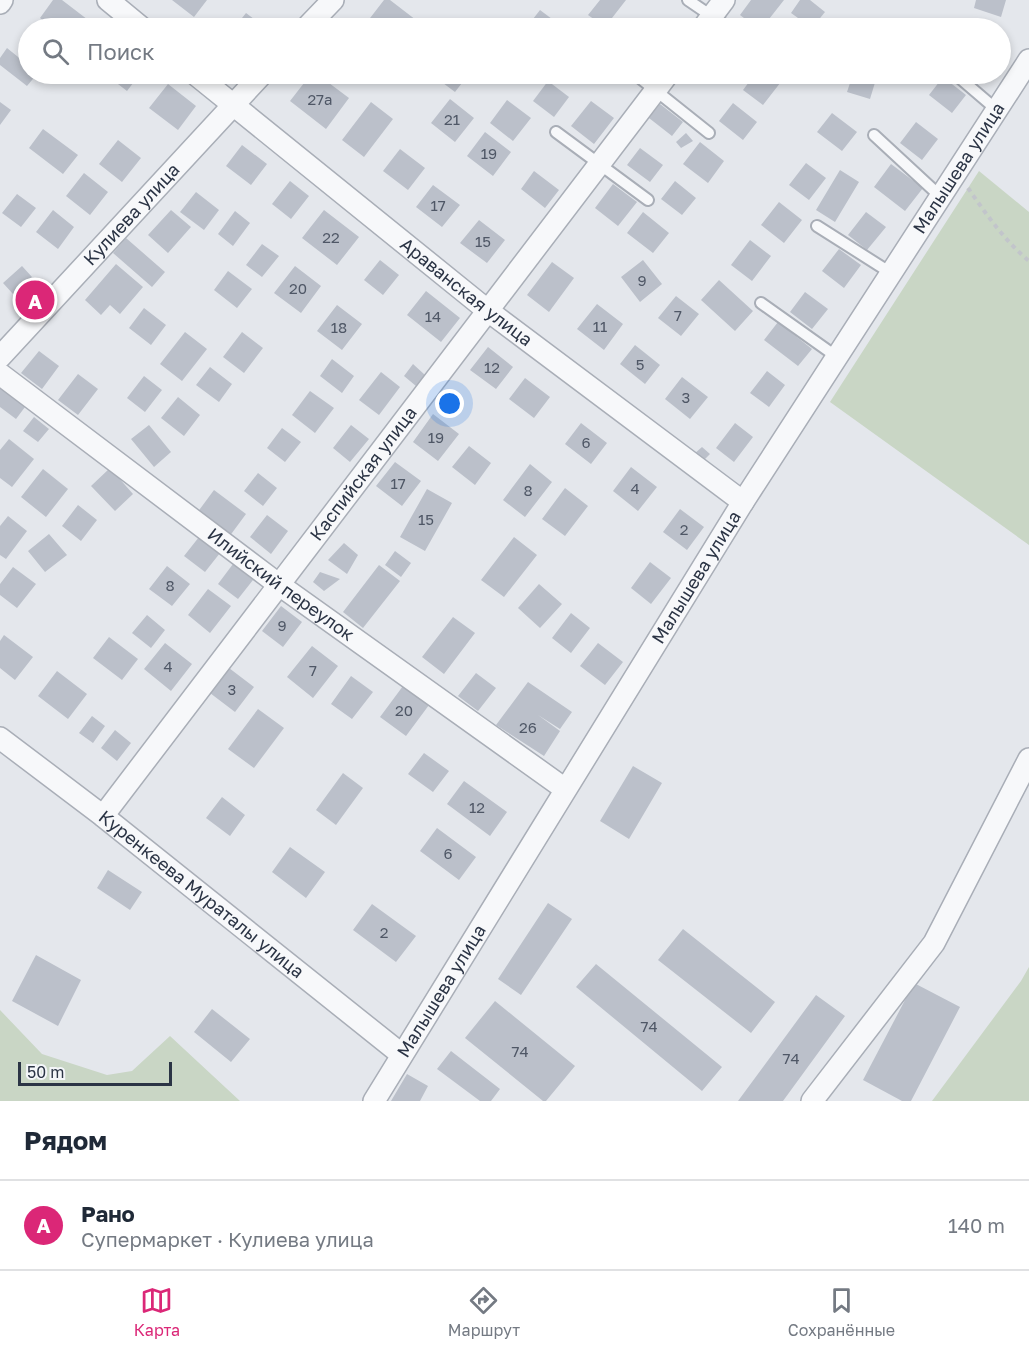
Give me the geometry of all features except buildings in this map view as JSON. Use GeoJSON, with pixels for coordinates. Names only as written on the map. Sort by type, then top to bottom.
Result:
{"type":"FeatureCollection","features":[{"type":"Feature","properties":{"kind":"street"},"geometry":{"type":"LineString","coordinates":[[108,0],[130,18]]}},
{"type":"Feature","properties":{"kind":"street"},"geometry":{"type":"LineString","coordinates":[[316,18],[333,0]]}},
{"type":"Feature","properties":{"kind":"street","name":"Малышева улица"},"geometry":{"type":"LineString","coordinates":[[374,1101],[743,502],[1029,60]]}},
{"type":"Feature","properties":{"kind":"street","name":"Араванская улица"},"geometry":{"type":"LineString","coordinates":[[207,84],[487,310],[743,502]]}},
{"type":"Feature","properties":{"kind":"street","name":"Кулиева улица"},"geometry":{"type":"LineString","coordinates":[[0,357],[252,84]]}},
{"type":"Feature","properties":{"kind":"street","name":"Каспийская улица"},"geometry":{"type":"LineString","coordinates":[[103,816],[660,84]]}},
{"type":"Feature","properties":{"kind":"street","name":"Илийский переулок"},"geometry":{"type":"LineString","coordinates":[[0,374],[278,584],[566,789]]}},
{"type":"Feature","properties":{"kind":"street","name":"Куренкеева Мураталы улица"},"geometry":{"type":"LineString","coordinates":[[0,738],[103,816],[401,1054]]}},
{"type":"Feature","properties":{"kind":"street"},"geometry":{"type":"LineString","coordinates":[[812,1101],[934,943],[1029,759]]}},
{"type":"Feature","properties":{"kind":"lane"},"geometry":{"type":"LineString","coordinates":[[688,0],[717,18]]}},
{"type":"Feature","properties":{"kind":"lane"},"geometry":{"type":"LineString","coordinates":[[665,84],[710,133]]}},
{"type":"Feature","properties":{"kind":"lane"},"geometry":{"type":"LineString","coordinates":[[967,84],[997,110]]}},
{"type":"Feature","properties":{"kind":"lane"},"geometry":{"type":"LineString","coordinates":[[556,132],[648,200]]}},
{"type":"Feature","properties":{"kind":"lane"},"geometry":{"type":"LineString","coordinates":[[874,135],[941,197]]}},
{"type":"Feature","properties":{"kind":"lane"},"geometry":{"type":"LineString","coordinates":[[817,226],[891,273]]}},
{"type":"Feature","properties":{"kind":"lane"},"geometry":{"type":"LineString","coordinates":[[761,303],[837,357]]}},
{"type":"Feature","properties":{"kind":"path"},"geometry":{"type":"LineString","coordinates":[[957,171],[987,216],[1018,252],[1029,261]]}},
{"type":"Feature","properties":{"kind":"green space"},"geometry":{"type":"Polygon","coordinates":[[[979,171],[1029,212],[1029,545],[830,402],[979,171]]]}},
{"type":"Feature","properties":{"kind":"green space"},"geometry":{"type":"Polygon","coordinates":[[[1029,967],[1029,1101],[932,1101],[1021,981],[1029,967]]]}},
{"type":"Feature","properties":{"kind":"green space"},"geometry":{"type":"Polygon","coordinates":[[[0,1010],[42,1054],[107,1075],[132,1071],[170,1036],[240,1101],[0,1101],[0,1010]]]}},
{"type":"Feature","properties":{"kind":"place","name":"Рано"},"geometry":{"type":"Point","coordinates":[35,300]}}]}
